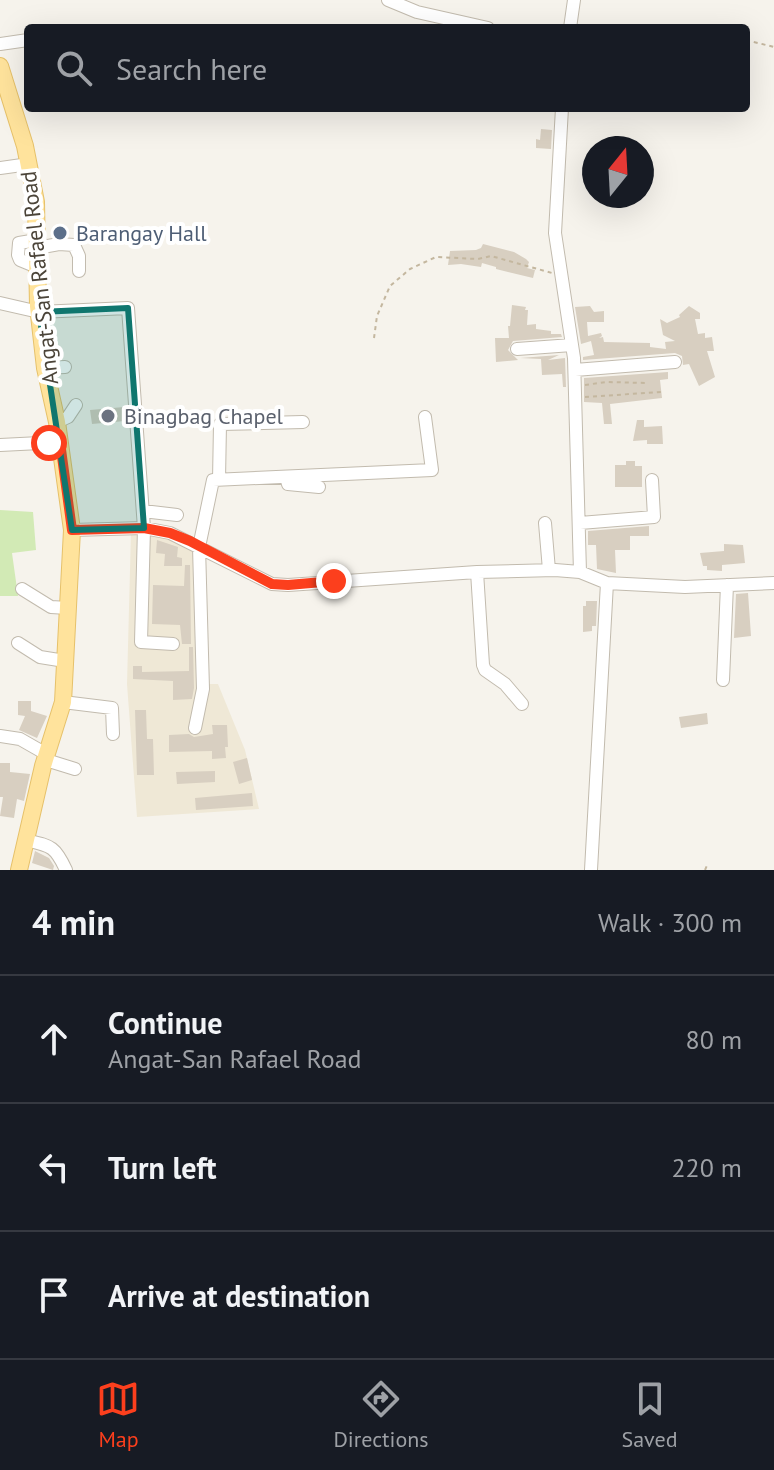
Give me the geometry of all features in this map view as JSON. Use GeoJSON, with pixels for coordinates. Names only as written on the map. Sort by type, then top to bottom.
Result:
{"type":"FeatureCollection","features":[{"type":"Feature","properties":{"kind":"main road","name":"Angat-San Rafael Road"},"geometry":{"type":"LineString","coordinates":[[0,66],[29,164],[36,202],[39,312],[45,368],[57,422],[72,530],[63,702],[19,870]]}},
{"type":"Feature","properties":{"kind":"street"},"geometry":{"type":"LineString","coordinates":[[388,0],[417,12],[470,24]]}},
{"type":"Feature","properties":{"kind":"street"},"geometry":{"type":"LineString","coordinates":[[571,24],[574,0]]}},
{"type":"Feature","properties":{"kind":"street"},"geometry":{"type":"LineString","coordinates":[[0,44],[24,41]]}},
{"type":"Feature","properties":{"kind":"street"},"geometry":{"type":"LineString","coordinates":[[562,112],[555,233],[575,370],[580,572]]}},
{"type":"Feature","properties":{"kind":"street"},"geometry":{"type":"LineString","coordinates":[[0,168],[29,164]]}},
{"type":"Feature","properties":{"kind":"street"},"geometry":{"type":"LineString","coordinates":[[37,244],[74,245],[79,256],[79,271]]}},
{"type":"Feature","properties":{"kind":"street"},"geometry":{"type":"LineString","coordinates":[[0,303],[39,312],[128,308],[144,528],[141,642],[173,644]]}},
{"type":"Feature","properties":{"kind":"street"},"geometry":{"type":"LineString","coordinates":[[517,349],[572,345]]}},
{"type":"Feature","properties":{"kind":"street"},"geometry":{"type":"LineString","coordinates":[[575,370],[675,362]]}},
{"type":"Feature","properties":{"kind":"street"},"geometry":{"type":"LineString","coordinates":[[45,368],[65,367]]}},
{"type":"Feature","properties":{"kind":"street"},"geometry":{"type":"LineString","coordinates":[[57,422],[68,417],[76,405]]}},
{"type":"Feature","properties":{"kind":"street"},"geometry":{"type":"LineString","coordinates":[[195,728],[203,689],[199,547],[213,480],[432,470],[425,417]]}},
{"type":"Feature","properties":{"kind":"street"},"geometry":{"type":"LineString","coordinates":[[219,480],[220,424],[303,422]]}},
{"type":"Feature","properties":{"kind":"street"},"geometry":{"type":"LineString","coordinates":[[0,445],[60,442]]}},
{"type":"Feature","properties":{"kind":"street"},"geometry":{"type":"LineString","coordinates":[[286,477],[288,484],[293,486],[319,487]]}},
{"type":"Feature","properties":{"kind":"street"},"geometry":{"type":"LineString","coordinates":[[580,523],[654,517],[652,480]]}},
{"type":"Feature","properties":{"kind":"street"},"geometry":{"type":"LineString","coordinates":[[143,511],[177,515]]}},
{"type":"Feature","properties":{"kind":"street"},"geometry":{"type":"LineString","coordinates":[[545,523],[549,570]]}},
{"type":"Feature","properties":{"kind":"street"},"geometry":{"type":"LineString","coordinates":[[72,530],[144,528],[170,533],[272,584],[549,570],[580,572],[607,583],[685,587],[774,583]]}},
{"type":"Feature","properties":{"kind":"street"},"geometry":{"type":"LineString","coordinates":[[477,572],[483,665],[522,704]]}},
{"type":"Feature","properties":{"kind":"street"},"geometry":{"type":"LineString","coordinates":[[591,870],[607,583]]}},
{"type":"Feature","properties":{"kind":"street"},"geometry":{"type":"LineString","coordinates":[[723,680],[727,585]]}},
{"type":"Feature","properties":{"kind":"street"},"geometry":{"type":"LineString","coordinates":[[22,589],[51,607],[68,608]]}},
{"type":"Feature","properties":{"kind":"street"},"geometry":{"type":"LineString","coordinates":[[18,643],[40,657],[65,661]]}},
{"type":"Feature","properties":{"kind":"street"},"geometry":{"type":"LineString","coordinates":[[63,702],[112,708],[113,734]]}},
{"type":"Feature","properties":{"kind":"street"},"geometry":{"type":"LineString","coordinates":[[0,736],[20,739],[47,757],[75,769]]}},
{"type":"Feature","properties":{"kind":"street"},"geometry":{"type":"LineString","coordinates":[[26,840],[51,846],[58,852],[66,870]]}},
{"type":"Feature","properties":{"kind":"path"},"geometry":{"type":"LineString","coordinates":[[750,41],[774,47]]}},
{"type":"Feature","properties":{"kind":"path"},"geometry":{"type":"LineString","coordinates":[[374,338],[377,316],[390,286],[410,269],[436,257],[478,259],[491,256],[561,276]]}},
{"type":"Feature","properties":{"kind":"path"},"geometry":{"type":"LineString","coordinates":[[576,391],[606,382],[646,383]]}},
{"type":"Feature","properties":{"kind":"path"},"geometry":{"type":"LineString","coordinates":[[576,391],[614,397],[661,392]]}},
{"type":"Feature","properties":{"kind":"path"},"geometry":{"type":"LineString","coordinates":[[705,870],[708,863]]}},
{"type":"Feature","properties":{"kind":"highlighted area"},"geometry":{"type":"Polygon","coordinates":[[[128,308],[144,528],[72,530],[39,312],[128,308]]]}},
{"type":"Feature","properties":{"kind":"shaded area"},"geometry":{"type":"Polygon","coordinates":[[[131,532],[173,537],[195,548],[202,684],[218,684],[245,750],[259,809],[137,817],[127,684],[131,532]]]}},
{"type":"Feature","properties":{"kind":"green space"},"geometry":{"type":"Polygon","coordinates":[[[0,510],[33,512],[36,550],[12,553],[18,596],[0,596],[0,510]]]}},
{"type":"Feature","properties":{"kind":"building"},"geometry":{"type":"Polygon","coordinates":[[[541,129],[552,130],[551,149],[536,148],[541,129]]]}},
{"type":"Feature","properties":{"kind":"building"},"geometry":{"type":"Polygon","coordinates":[[[483,244],[514,252],[526,259],[529,262],[527,268],[535,270],[533,278],[482,263],[481,267],[448,265],[450,251],[476,250],[483,244]]]}},
{"type":"Feature","properties":{"kind":"building"},"geometry":{"type":"Polygon","coordinates":[[[512,305],[526,307],[527,325],[536,324],[536,329],[561,334],[562,337],[513,341],[508,350],[518,360],[496,362],[495,338],[509,338],[512,305]]]}},
{"type":"Feature","properties":{"kind":"building"},"geometry":{"type":"Polygon","coordinates":[[[590,306],[594,312],[604,311],[604,322],[587,322],[588,336],[601,333],[599,338],[603,337],[604,342],[650,343],[650,347],[666,349],[665,342],[675,341],[663,335],[660,319],[667,323],[680,317],[689,306],[700,313],[700,319],[695,319],[698,334],[705,333],[705,338],[712,337],[714,351],[707,351],[715,377],[699,386],[689,364],[683,365],[682,356],[675,353],[583,360],[583,357],[594,355],[591,341],[581,344],[575,307],[590,306]]]}},
{"type":"Feature","properties":{"kind":"building"},"geometry":{"type":"Polygon","coordinates":[[[559,355],[548,360],[565,358],[566,387],[563,387],[562,374],[542,375],[541,359],[520,358],[559,355]]]}},
{"type":"Feature","properties":{"kind":"building"},"geometry":{"type":"Polygon","coordinates":[[[668,372],[668,379],[660,380],[662,398],[610,404],[612,424],[604,424],[602,403],[584,402],[584,378],[668,372]]]}},
{"type":"Feature","properties":{"kind":"building","name":"Binagbag Chapel"},"geometry":{"type":"Polygon","coordinates":[[[124,407],[125,421],[92,424],[90,410],[124,407]]]}},
{"type":"Feature","properties":{"kind":"building"},"geometry":{"type":"Polygon","coordinates":[[[637,420],[644,420],[644,427],[662,426],[663,444],[633,441],[637,420]]]}},
{"type":"Feature","properties":{"kind":"building"},"geometry":{"type":"Polygon","coordinates":[[[626,461],[635,461],[635,466],[642,466],[642,487],[615,487],[615,465],[626,465],[626,461]]]}},
{"type":"Feature","properties":{"kind":"building"},"geometry":{"type":"Polygon","coordinates":[[[649,526],[649,536],[630,536],[630,550],[615,550],[616,573],[597,569],[596,545],[588,545],[588,531],[649,526]]]}},
{"type":"Feature","properties":{"kind":"building"},"geometry":{"type":"Polygon","coordinates":[[[157,540],[178,547],[177,557],[182,558],[182,566],[164,566],[165,554],[156,553],[157,540]]]}},
{"type":"Feature","properties":{"kind":"building"},"geometry":{"type":"Polygon","coordinates":[[[724,544],[743,545],[745,563],[722,565],[722,571],[707,570],[700,553],[724,551],[724,544]]]}},
{"type":"Feature","properties":{"kind":"building"},"geometry":{"type":"Polygon","coordinates":[[[185,565],[190,565],[191,644],[182,644],[180,625],[152,624],[153,585],[184,586],[185,565]]]}},
{"type":"Feature","properties":{"kind":"building"},"geometry":{"type":"Polygon","coordinates":[[[748,593],[751,636],[734,638],[736,594],[748,593]]]}},
{"type":"Feature","properties":{"kind":"building"},"geometry":{"type":"Polygon","coordinates":[[[586,601],[597,601],[596,626],[592,626],[592,631],[583,632],[583,606],[586,606],[586,601]]]}},
{"type":"Feature","properties":{"kind":"building"},"geometry":{"type":"Polygon","coordinates":[[[189,647],[193,647],[192,699],[173,700],[173,681],[133,679],[133,666],[142,666],[142,672],[189,671],[189,647]]]}},
{"type":"Feature","properties":{"kind":"building"},"geometry":{"type":"Polygon","coordinates":[[[18,701],[31,701],[31,711],[47,716],[37,738],[19,730],[25,716],[18,715],[18,701]]]}},
{"type":"Feature","properties":{"kind":"building"},"geometry":{"type":"Polygon","coordinates":[[[135,710],[146,710],[147,739],[153,739],[154,775],[137,775],[135,710]]]}},
{"type":"Feature","properties":{"kind":"building"},"geometry":{"type":"Polygon","coordinates":[[[707,713],[708,724],[681,728],[679,717],[707,713]]]}},
{"type":"Feature","properties":{"kind":"building"},"geometry":{"type":"Polygon","coordinates":[[[212,725],[227,725],[226,758],[212,759],[212,751],[169,752],[169,735],[189,734],[194,737],[213,734],[212,725]]]}},
{"type":"Feature","properties":{"kind":"building"},"geometry":{"type":"Polygon","coordinates":[[[247,758],[252,780],[239,784],[233,762],[247,758]]]}},
{"type":"Feature","properties":{"kind":"building"},"geometry":{"type":"Polygon","coordinates":[[[0,763],[10,763],[10,772],[30,774],[24,801],[17,799],[14,818],[0,816],[3,797],[0,797],[0,763]]]}},
{"type":"Feature","properties":{"kind":"building"},"geometry":{"type":"Polygon","coordinates":[[[215,771],[215,782],[177,784],[176,772],[215,771]]]}},
{"type":"Feature","properties":{"kind":"building"},"geometry":{"type":"Polygon","coordinates":[[[252,793],[253,806],[196,810],[195,798],[252,793]]]}},
{"type":"Feature","properties":{"kind":"building"},"geometry":{"type":"Polygon","coordinates":[[[35,851],[49,858],[53,870],[32,863],[35,851]]]}},
{"type":"Feature","properties":{"kind":"place","name":"Barangay Hall"},"geometry":{"type":"Point","coordinates":[60,233]}},
{"type":"Feature","properties":{"kind":"place","name":"Binagbag Chapel"},"geometry":{"type":"Point","coordinates":[108,416]}},
{"type":"Feature","properties":{"kind":"route"},"geometry":{"type":"LineString","coordinates":[[49,443],[60,442],[72,530],[144,528],[170,533],[272,584],[334,581]]}}]}
